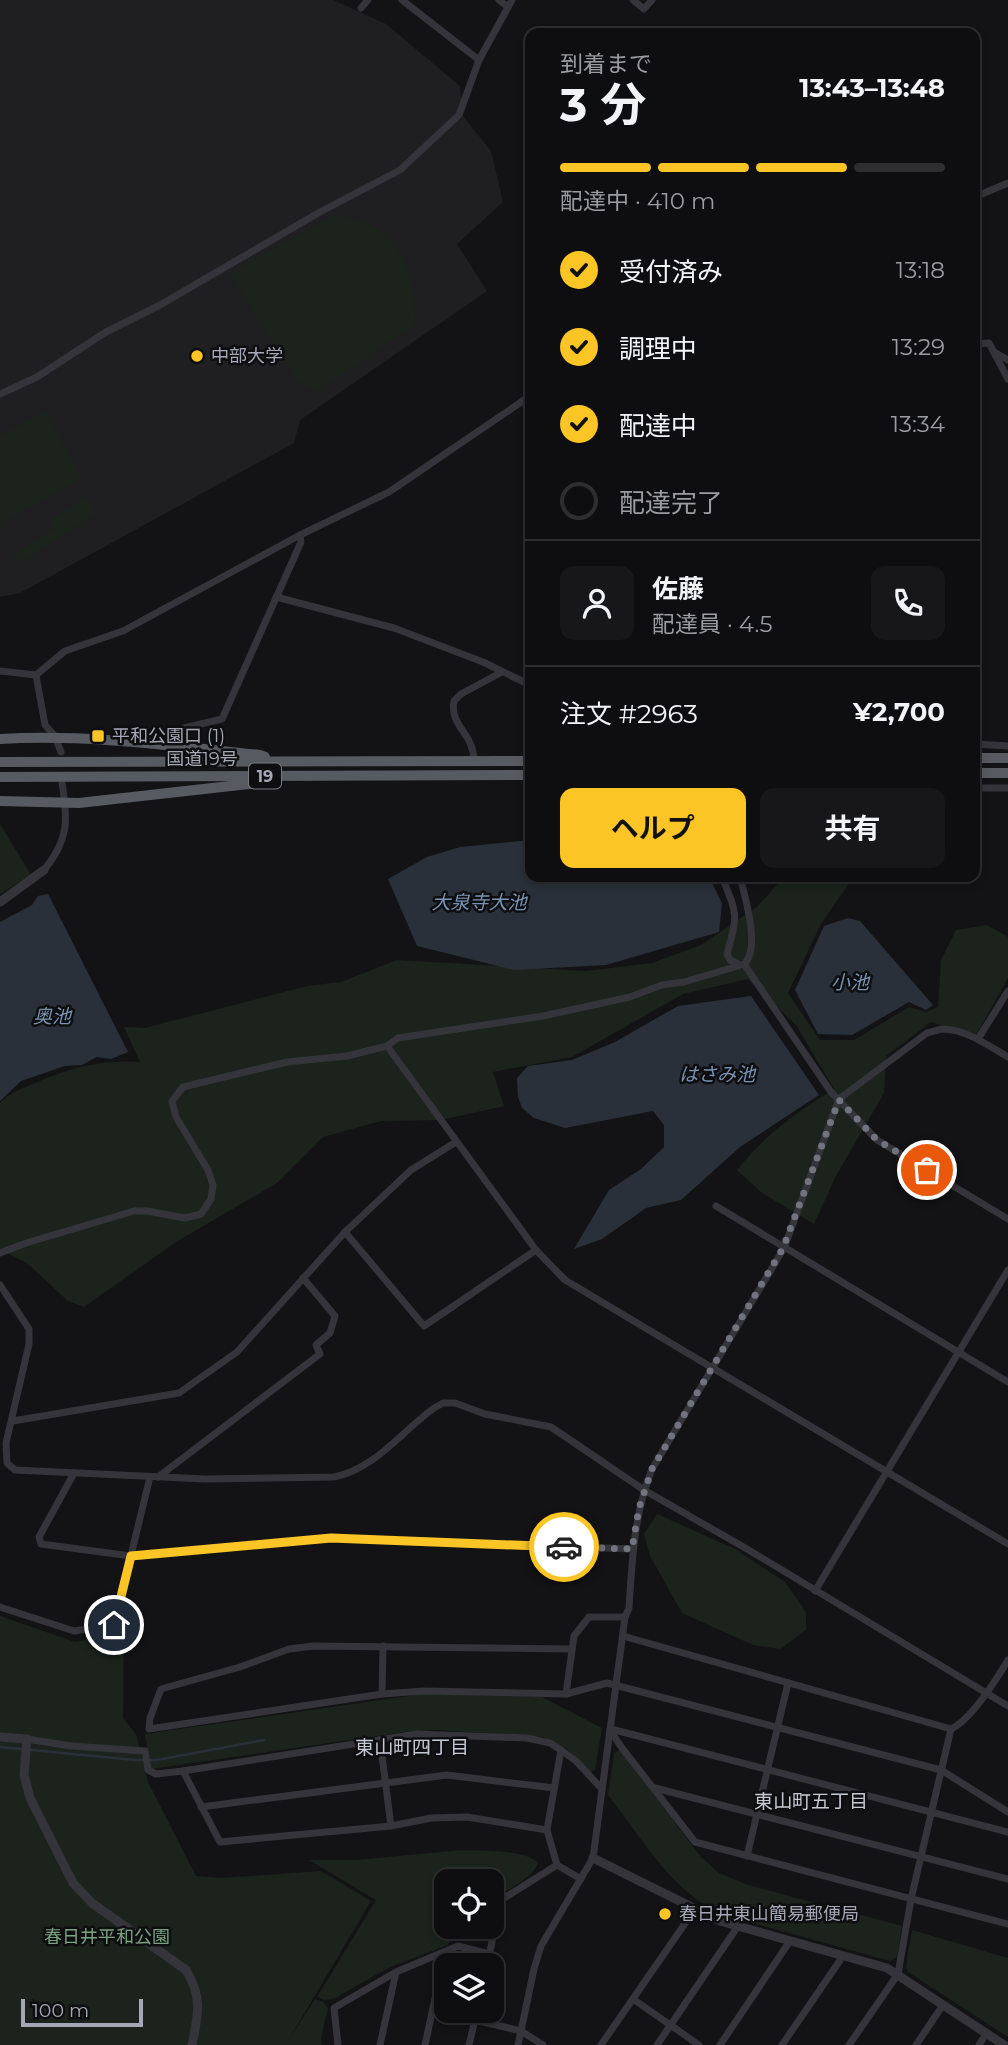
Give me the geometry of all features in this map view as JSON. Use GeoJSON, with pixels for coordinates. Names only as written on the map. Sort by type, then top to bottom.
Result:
{"type":"FeatureCollection","features":[{"type":"Feature","properties":{"kind":"highway"},"geometry":{"type":"LineString","coordinates":[[0,739],[55,736],[171,744],[260,755],[273,761]]}},
{"type":"Feature","properties":{"kind":"highway"},"geometry":{"type":"LineString","coordinates":[[980,758],[1008,758]]}},
{"type":"Feature","properties":{"kind":"highway","name":"国道19号"},"geometry":{"type":"LineString","coordinates":[[0,762],[525,761]]}},
{"type":"Feature","properties":{"kind":"highway"},"geometry":{"type":"LineString","coordinates":[[980,772],[1008,773]]}},
{"type":"Feature","properties":{"kind":"highway","name":"国道19号"},"geometry":{"type":"LineString","coordinates":[[0,777],[525,775]]}},
{"type":"Feature","properties":{"kind":"highway"},"geometry":{"type":"LineString","coordinates":[[0,801],[79,803],[257,783],[272,776]]}},
{"type":"Feature","properties":{"kind":"street"},"geometry":{"type":"LineString","coordinates":[[361,8],[368,0]]}},
{"type":"Feature","properties":{"kind":"street"},"geometry":{"type":"LineString","coordinates":[[402,0],[479,60]]}},
{"type":"Feature","properties":{"kind":"street"},"geometry":{"type":"LineString","coordinates":[[0,394],[37,377],[106,332],[160,305],[320,212],[400,170],[459,115],[479,60],[510,4],[499,0]]}},
{"type":"Feature","properties":{"kind":"street"},"geometry":{"type":"LineString","coordinates":[[633,0],[643,9],[652,0]]}},
{"type":"Feature","properties":{"kind":"street"},"geometry":{"type":"LineString","coordinates":[[980,195],[1008,183]]}},
{"type":"Feature","properties":{"kind":"street"},"geometry":{"type":"LineString","coordinates":[[980,343],[989,342],[1008,379]]}},
{"type":"Feature","properties":{"kind":"street"},"geometry":{"type":"LineString","coordinates":[[994,352],[1008,360]]}},
{"type":"Feature","properties":{"kind":"street"},"geometry":{"type":"LineString","coordinates":[[0,671],[36,675],[65,651],[123,631],[300,535],[389,492],[525,399]]}},
{"type":"Feature","properties":{"kind":"street"},"geometry":{"type":"LineString","coordinates":[[171,744],[176,732],[184,727],[222,719],[301,542],[300,535]]}},
{"type":"Feature","properties":{"kind":"street"},"geometry":{"type":"LineString","coordinates":[[276,597],[394,628],[482,662],[525,683]]}},
{"type":"Feature","properties":{"kind":"street"},"geometry":{"type":"LineString","coordinates":[[474,761],[472,743],[453,716],[454,701],[461,694],[502,672]]}},
{"type":"Feature","properties":{"kind":"street"},"geometry":{"type":"LineString","coordinates":[[36,675],[45,725],[55,736],[61,751]]}},
{"type":"Feature","properties":{"kind":"street"},"geometry":{"type":"LineString","coordinates":[[980,744],[1008,746]]}},
{"type":"Feature","properties":{"kind":"street"},"geometry":{"type":"LineString","coordinates":[[0,902],[44,870],[57,855],[65,835],[62,783]]}},
{"type":"Feature","properties":{"kind":"street"},"geometry":{"type":"LineString","coordinates":[[980,788],[1008,788]]}},
{"type":"Feature","properties":{"kind":"street"},"geometry":{"type":"LineString","coordinates":[[724,882],[736,912],[735,931],[727,954],[730,960],[741,965],[831,1092],[877,1140],[1008,1219]]}},
{"type":"Feature","properties":{"kind":"street"},"geometry":{"type":"LineString","coordinates":[[0,1253],[134,1211],[185,1218],[201,1214],[211,1199],[213,1185],[208,1170],[176,1117],[172,1101],[183,1087],[287,1062],[347,1056],[387,1046],[398,1038],[543,1016],[630,997],[662,985],[684,982],[741,965],[752,954],[748,909],[741,882]]}},
{"type":"Feature","properties":{"kind":"street"},"geometry":{"type":"LineString","coordinates":[[978,1039],[1008,991]]}},
{"type":"Feature","properties":{"kind":"street"},"geometry":{"type":"LineString","coordinates":[[518,2045],[541,1946],[593,1858],[615,1685],[625,1616],[629,1608],[632,1549],[644,1490],[660,1453],[783,1248],[839,1100],[927,1033],[943,1029],[978,1039],[1008,1057]]}},
{"type":"Feature","properties":{"kind":"street"},"geometry":{"type":"LineString","coordinates":[[387,1046],[536,1250],[565,1280],[1008,1544]]}},
{"type":"Feature","properties":{"kind":"street"},"geometry":{"type":"LineString","coordinates":[[13,1421],[179,1393],[237,1352],[345,1232],[411,1170],[456,1142]]}},
{"type":"Feature","properties":{"kind":"street"},"geometry":{"type":"LineString","coordinates":[[716,1206],[1008,1382]]}},
{"type":"Feature","properties":{"kind":"street"},"geometry":{"type":"LineString","coordinates":[[345,1232],[424,1326],[536,1250]]}},
{"type":"Feature","properties":{"kind":"street"},"geometry":{"type":"LineString","coordinates":[[815,1591],[1008,1270]]}},
{"type":"Feature","properties":{"kind":"street"},"geometry":{"type":"LineString","coordinates":[[0,1606],[74,1631],[114,1625],[154,1477],[320,1354],[316,1345],[330,1333],[335,1316],[303,1278]]}},
{"type":"Feature","properties":{"kind":"street"},"geometry":{"type":"LineString","coordinates":[[0,1286],[29,1329],[29,1343],[5,1454],[7,1462],[15,1470],[205,1479],[334,1477],[352,1474],[366,1466],[434,1408],[443,1403],[455,1403],[469,1410],[551,1427],[644,1490],[1008,1706]]}},
{"type":"Feature","properties":{"kind":"street"},"geometry":{"type":"LineString","coordinates":[[74,1473],[39,1537],[41,1544],[131,1556],[331,1538],[632,1549]]}},
{"type":"Feature","properties":{"kind":"street"},"geometry":{"type":"LineString","coordinates":[[566,1694],[574,1636],[589,1617],[625,1616]]}},
{"type":"Feature","properties":{"kind":"street"},"geometry":{"type":"LineString","coordinates":[[623,1636],[951,1729],[960,1725],[977,1702],[988,1694],[1008,1660]]}},
{"type":"Feature","properties":{"kind":"street"},"geometry":{"type":"LineString","coordinates":[[572,1649],[383,1646],[313,1646],[289,1649],[240,1667],[161,1689],[150,1718],[149,1729],[382,1694],[424,1691],[566,1694],[607,1683],[941,1770],[1008,1812]]}},
{"type":"Feature","properties":{"kind":"street"},"geometry":{"type":"LineString","coordinates":[[382,1694],[383,1646]]}},
{"type":"Feature","properties":{"kind":"street"},"geometry":{"type":"LineString","coordinates":[[747,1856],[788,1683]]}},
{"type":"Feature","properties":{"kind":"street"},"geometry":{"type":"LineString","coordinates":[[610,1729],[1008,1832]]}},
{"type":"Feature","properties":{"kind":"street"},"geometry":{"type":"LineString","coordinates":[[610,1729],[695,1842],[1008,1924]]}},
{"type":"Feature","properties":{"kind":"street"},"geometry":{"type":"LineString","coordinates":[[849,2045],[898,1974],[911,1899],[951,1729]]}},
{"type":"Feature","properties":{"kind":"street"},"geometry":{"type":"LineString","coordinates":[[0,1737],[71,1746],[145,1751],[148,1770],[156,1774],[417,1734],[527,1738],[550,1743],[561,1750],[576,1761],[602,1789]]}},
{"type":"Feature","properties":{"kind":"street"},"geometry":{"type":"LineString","coordinates":[[27,1739],[24,1775],[30,1798],[73,1883],[92,1903],[186,1970],[194,1983],[198,2013],[192,2045]]}},
{"type":"Feature","properties":{"kind":"street"},"geometry":{"type":"LineString","coordinates":[[380,1740],[391,1826]]}},
{"type":"Feature","properties":{"kind":"street"},"geometry":{"type":"LineString","coordinates":[[561,1750],[547,1830],[557,1865],[581,1879]]}},
{"type":"Feature","properties":{"kind":"street"},"geometry":{"type":"LineString","coordinates":[[183,1771],[220,1842],[391,1826],[430,1818],[467,1817],[547,1830]]}},
{"type":"Feature","properties":{"kind":"street"},"geometry":{"type":"LineString","coordinates":[[201,1807],[447,1775],[554,1788]]}},
{"type":"Feature","properties":{"kind":"street"},"geometry":{"type":"LineString","coordinates":[[654,1787],[1008,1879]]}},
{"type":"Feature","properties":{"kind":"street"},"geometry":{"type":"LineString","coordinates":[[593,1858],[720,1921],[887,1968],[1004,2045]]}},
{"type":"Feature","properties":{"kind":"street"},"geometry":{"type":"LineString","coordinates":[[489,1953],[501,1900],[557,1865]]}},
{"type":"Feature","properties":{"kind":"street"},"geometry":{"type":"LineString","coordinates":[[601,2045],[695,1909]]}},
{"type":"Feature","properties":{"kind":"street"},"geometry":{"type":"LineString","coordinates":[[657,2045],[738,1926]]}},
{"type":"Feature","properties":{"kind":"street"},"geometry":{"type":"LineString","coordinates":[[720,2045],[790,1941]]}},
{"type":"Feature","properties":{"kind":"street"},"geometry":{"type":"LineString","coordinates":[[338,2045],[334,2008],[396,1972],[458,1947],[485,1953]]}},
{"type":"Feature","properties":{"kind":"street"},"geometry":{"type":"LineString","coordinates":[[425,2045],[445,1952]]}},
{"type":"Feature","properties":{"kind":"street"},"geometry":{"type":"LineString","coordinates":[[782,2045],[843,1956]]}},
{"type":"Feature","properties":{"kind":"street"},"geometry":{"type":"LineString","coordinates":[[380,2045],[396,1972]]}},
{"type":"Feature","properties":{"kind":"street"},"geometry":{"type":"LineString","coordinates":[[633,1999],[699,2045]]}},
{"type":"Feature","properties":{"kind":"street"},"geometry":{"type":"LineString","coordinates":[[916,2045],[943,2005]]}},
{"type":"Feature","properties":{"kind":"street"},"geometry":{"type":"LineString","coordinates":[[469,2045],[474,2023]]}},
{"type":"Feature","properties":{"kind":"street"},"geometry":{"type":"LineString","coordinates":[[498,2023],[521,2031],[543,2045]]}},
{"type":"Feature","properties":{"kind":"street"},"geometry":{"type":"LineString","coordinates":[[979,2045],[986,2034]]}},
{"type":"Feature","properties":{"kind":"shaded area","name":"中部大学"},"geometry":{"type":"Polygon","coordinates":[[[0,0],[333,0],[386,24],[460,86],[463,116],[491,151],[503,202],[457,244],[487,291],[300,420],[294,443],[20,593],[0,597],[0,0]]]}},
{"type":"Feature","properties":{"kind":"green space"},"geometry":{"type":"Polygon","coordinates":[[[334,215],[371,225],[394,244],[411,281],[416,324],[316,392],[296,379],[230,273],[334,215]]]}},
{"type":"Feature","properties":{"kind":"green space"},"geometry":{"type":"Polygon","coordinates":[[[45,411],[82,478],[0,524],[0,436],[45,411]]]}},
{"type":"Feature","properties":{"kind":"green space"},"geometry":{"type":"Polygon","coordinates":[[[86,497],[96,514],[19,564],[13,555],[54,528],[50,520],[86,497]]]}},
{"type":"Feature","properties":{"kind":"green space"},"geometry":{"type":"Polygon","coordinates":[[[0,824],[31,875],[0,894],[0,824]]]}},
{"type":"Feature","properties":{"kind":"green space"},"geometry":{"type":"Polygon","coordinates":[[[780,882],[850,882],[821,924],[788,993],[820,1040],[854,1040],[909,1007],[926,1012],[938,1007],[941,960],[956,930],[987,925],[1008,937],[1008,978],[975,1037],[931,1022],[886,1056],[884,1093],[836,1176],[814,1224],[762,1193],[737,1170],[759,1145],[782,1125],[834,1089],[796,1025],[748,979],[683,994],[572,1057],[493,1072],[504,1106],[441,1120],[381,1121],[323,1137],[277,1183],[176,1242],[84,1307],[68,1301],[28,1264],[0,1249],[0,1103],[19,1090],[72,1069],[99,1063],[140,1062],[124,1027],[145,1028],[307,986],[341,982],[397,960],[586,971],[652,963],[701,945],[758,906],[780,882]]]}},
{"type":"Feature","properties":{"kind":"green space"},"geometry":{"type":"Polygon","coordinates":[[[657,1514],[735,1549],[785,1582],[806,1612],[806,1630],[780,1649],[753,1645],[682,1613],[650,1556],[644,1534],[657,1514]]]}},
{"type":"Feature","properties":{"kind":"green space","name":"春日井平和公園"},"geometry":{"type":"Polygon","coordinates":[[[0,1616],[75,1642],[124,1631],[123,1718],[136,1734],[148,1782],[196,1876],[222,1878],[321,1871],[371,1901],[288,2041],[315,1999],[328,2008],[321,2038],[322,2045],[0,2045],[0,1616]]]}},
{"type":"Feature","properties":{"kind":"green space"},"geometry":{"type":"Polygon","coordinates":[[[422,1694],[542,1697],[602,1728],[595,1770],[590,1772],[566,1748],[543,1737],[436,1730],[411,1731],[151,1769],[145,1734],[422,1694]]]}},
{"type":"Feature","properties":{"kind":"green space"},"geometry":{"type":"Polygon","coordinates":[[[620,1750],[700,1856],[719,1873],[748,1885],[902,1926],[897,1957],[890,1961],[724,1915],[705,1905],[673,1879],[608,1795],[614,1753],[620,1750]]]}},
{"type":"Feature","properties":{"kind":"green space"},"geometry":{"type":"Polygon","coordinates":[[[461,1850],[513,1853],[532,1858],[538,1863],[531,1874],[504,1892],[504,1869],[434,1869],[434,1939],[451,1939],[448,1945],[390,1967],[335,1998],[325,2000],[317,1997],[376,1900],[309,1860],[357,1860],[461,1850]]]}},
{"type":"Feature","properties":{"kind":"green space"},"geometry":{"type":"Polygon","coordinates":[[[912,1930],[1008,1958],[1008,2037],[908,1972],[906,1966],[912,1930]]]}},
{"type":"Feature","properties":{"kind":"water","name":"大泉寺大池"},"geometry":{"type":"Polygon","coordinates":[[[525,840],[525,882],[712,882],[722,903],[719,932],[606,965],[514,970],[417,946],[388,879],[427,857],[460,847],[525,840]]]}},
{"type":"Feature","properties":{"kind":"water","name":"奥池"},"geometry":{"type":"Polygon","coordinates":[[[48,894],[128,1052],[111,1059],[97,1057],[82,1065],[65,1066],[21,1081],[0,1101],[0,922],[32,905],[38,896],[48,894]]]}},
{"type":"Feature","properties":{"kind":"water","name":"小池"},"geometry":{"type":"Polygon","coordinates":[[[848,918],[860,921],[933,1005],[926,1010],[909,1002],[852,1035],[818,1034],[795,990],[824,926],[848,918]]]}},
{"type":"Feature","properties":{"kind":"water","name":"はさみ池"},"geometry":{"type":"Polygon","coordinates":[[[751,996],[819,1095],[740,1147],[681,1200],[646,1208],[602,1239],[574,1249],[609,1190],[641,1169],[664,1147],[664,1125],[653,1111],[565,1128],[534,1118],[522,1108],[518,1097],[517,1078],[528,1066],[572,1060],[615,1042],[678,1006],[751,996]]]}},
{"type":"Feature","properties":{"kind":"waterway"},"geometry":{"type":"LineString","coordinates":[[0,1747],[157,1760],[264,1740]]}},
{"type":"Feature","properties":{"kind":"way so far"},"geometry":{"type":"LineString","coordinates":[[564,1547],[632,1549],[639,1508],[652,1469],[783,1248],[839,1100],[877,1140],[927,1170]]}},
{"type":"Feature","properties":{"kind":"place","name":"中部大学"},"geometry":{"type":"Point","coordinates":[197,356]}},
{"type":"Feature","properties":{"kind":"place","name":"平和公園口 (1)"},"geometry":{"type":"Point","coordinates":[98,736]}},
{"type":"Feature","properties":{"kind":"place","name":"春日井東山簡易郵便局"},"geometry":{"type":"Point","coordinates":[665,1914]}},
{"type":"Feature","properties":{"kind":"district","name":"東山町四丁目"},"geometry":{"type":"Point","coordinates":[412,1747]}},
{"type":"Feature","properties":{"kind":"district","name":"東山町五丁目"},"geometry":{"type":"Point","coordinates":[811,1801]}},
{"type":"Feature","properties":{"kind":"route"},"geometry":{"type":"LineString","coordinates":[[114,1625],[131,1556],[331,1538],[564,1547]]}}]}
